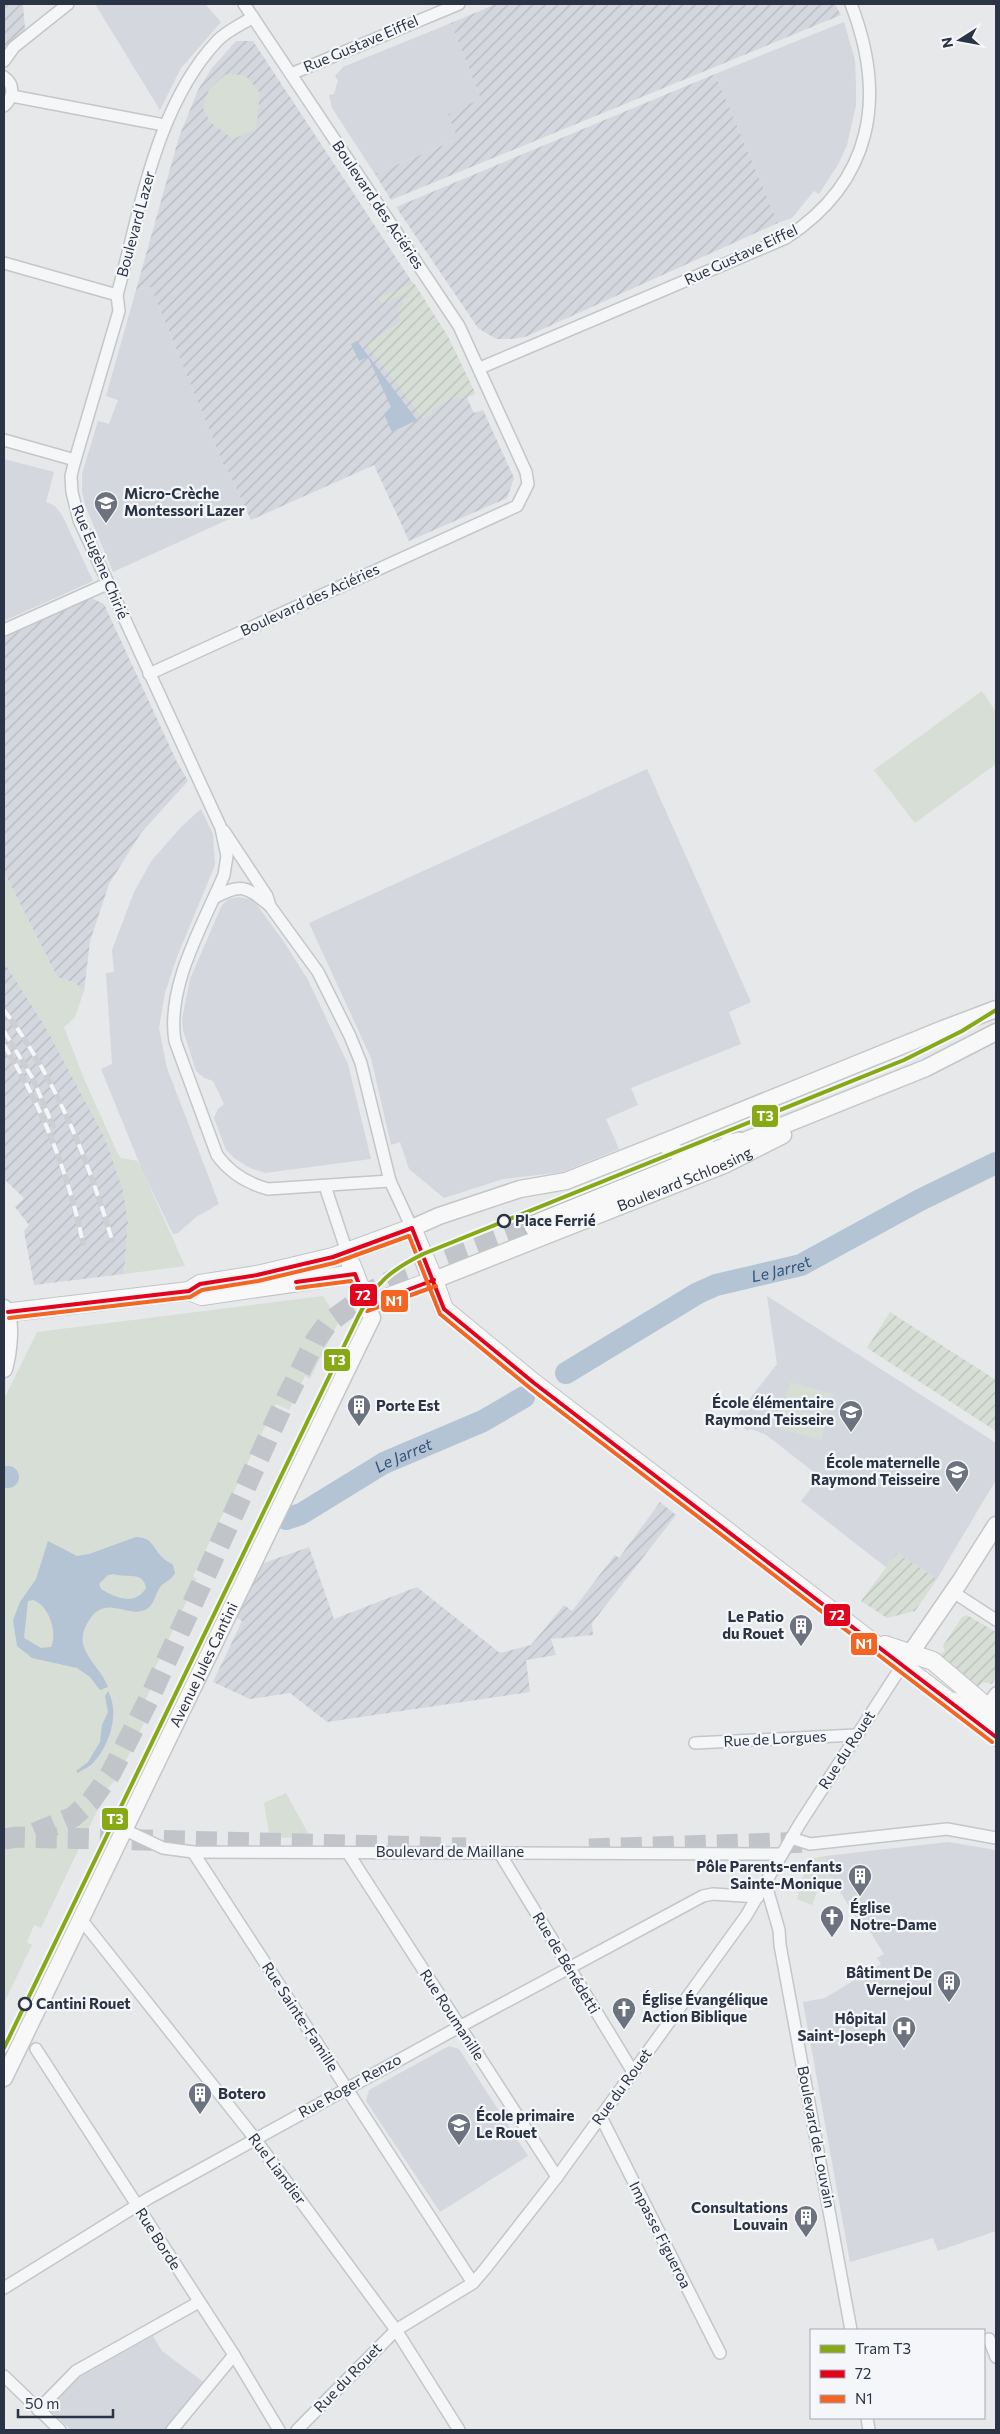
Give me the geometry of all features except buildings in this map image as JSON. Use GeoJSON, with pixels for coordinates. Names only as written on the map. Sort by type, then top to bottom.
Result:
{"type":"FeatureCollection","features":[{"type":"Feature","properties":{"kind":"highway"},"geometry":{"type":"LineString","coordinates":[[535,1226],[739,1143]]}},
{"type":"Feature","properties":{"kind":"main road"},"geometry":{"type":"LineString","coordinates":[[4,1369],[8,1337],[5,1311],[189,1291],[200,1284],[257,1275],[333,1257],[439,1216],[520,1188],[566,1181],[996,1009]]}},
{"type":"Feature","properties":{"kind":"main road","name":"Boulevard Schloesing"},"geometry":{"type":"LineString","coordinates":[[662,1143],[681,1155],[718,1140],[739,1143],[926,1068],[996,1032]]}},
{"type":"Feature","properties":{"kind":"main road","name":"Boulevard Schloesing"},"geometry":{"type":"LineString","coordinates":[[434,1280],[724,1165],[788,1133],[881,1095],[901,1078]]}},
{"type":"Feature","properties":{"kind":"main road"},"geometry":{"type":"LineString","coordinates":[[412,1228],[444,1309],[540,1387],[868,1639],[906,1659],[925,1682],[996,1737]]}},
{"type":"Feature","properties":{"kind":"main road"},"geometry":{"type":"LineString","coordinates":[[347,1252],[367,1305],[434,1280]]}},
{"type":"Feature","properties":{"kind":"main road"},"geometry":{"type":"LineString","coordinates":[[189,1291],[202,1296],[355,1274]]}},
{"type":"Feature","properties":{"kind":"main road","name":"Avenue Jules Cantini"},"geometry":{"type":"LineString","coordinates":[[4,2078],[372,1318],[367,1305]]}},
{"type":"Feature","properties":{"kind":"main road"},"geometry":{"type":"LineString","coordinates":[[906,1659],[953,1592],[996,1525]]}},
{"type":"Feature","properties":{"kind":"main road"},"geometry":{"type":"LineString","coordinates":[[906,1659],[933,1661],[991,1700],[996,1725]]}},
{"type":"Feature","properties":{"kind":"street"},"geometry":{"type":"LineString","coordinates":[[4,61],[14,47],[68,4]]}},
{"type":"Feature","properties":{"kind":"street","name":"Boulevard des Aciéries"},"geometry":{"type":"LineString","coordinates":[[149,674],[517,506],[528,484],[526,472],[480,368],[459,326],[245,4]]}},
{"type":"Feature","properties":{"kind":"street","name":"Rue Gustave Eiffel"},"geometry":{"type":"LineString","coordinates":[[291,74],[460,4]]}},
{"type":"Feature","properties":{"kind":"street","name":"Rue Gustave Eiffel"},"geometry":{"type":"LineString","coordinates":[[480,368],[786,238],[812,219],[833,198],[858,156],[870,107],[871,82],[868,57],[851,4]]}},
{"type":"Feature","properties":{"kind":"street","name":"Boulevard Lazer"},"geometry":{"type":"LineString","coordinates":[[75,460],[119,311],[117,295],[164,125],[200,63],[219,39],[253,17]]}},
{"type":"Feature","properties":{"kind":"street"},"geometry":{"type":"LineString","coordinates":[[4,77],[11,84],[12,96],[4,106]]}},
{"type":"Feature","properties":{"kind":"street"},"geometry":{"type":"LineString","coordinates":[[12,96],[164,125]]}},
{"type":"Feature","properties":{"kind":"street"},"geometry":{"type":"LineString","coordinates":[[4,263],[117,295]]}},
{"type":"Feature","properties":{"kind":"street"},"geometry":{"type":"LineString","coordinates":[[4,440],[75,460]]}},
{"type":"Feature","properties":{"kind":"street","name":"Rue Eugène Chirié"},"geometry":{"type":"LineString","coordinates":[[75,460],[71,476],[74,505],[79,520],[149,674]]}},
{"type":"Feature","properties":{"kind":"street"},"geometry":{"type":"LineString","coordinates":[[4,630],[107,584]]}},
{"type":"Feature","properties":{"kind":"street"},"geometry":{"type":"LineString","coordinates":[[149,674],[221,828],[267,896],[270,906]]}},
{"type":"Feature","properties":{"kind":"street"},"geometry":{"type":"LineString","coordinates":[[221,828],[227,856],[224,875],[181,977],[173,1027],[175,1041],[216,1155],[238,1177],[252,1185],[268,1189],[390,1181]]}},
{"type":"Feature","properties":{"kind":"street"},"geometry":{"type":"LineString","coordinates":[[214,898],[230,889],[249,889],[270,906],[318,972],[350,1036],[360,1063],[390,1181],[412,1228]]}},
{"type":"Feature","properties":{"kind":"street"},"geometry":{"type":"LineString","coordinates":[[325,1186],[347,1252]]}},
{"type":"Feature","properties":{"kind":"street"},"geometry":{"type":"LineString","coordinates":[[953,1592],[996,1620]]}},
{"type":"Feature","properties":{"kind":"street","name":"Rue du Rouet"},"geometry":{"type":"LineString","coordinates":[[297,2430],[396,2330],[473,2283],[557,2177],[758,1897],[791,1838],[855,1735],[906,1659]]}},
{"type":"Feature","properties":{"kind":"street"},"geometry":{"type":"LineString","coordinates":[[925,1682],[967,1704],[991,1700]]}},
{"type":"Feature","properties":{"kind":"street","name":"Rue de Lorgues"},"geometry":{"type":"LineString","coordinates":[[695,1743],[855,1735]]}},
{"type":"Feature","properties":{"kind":"street","name":"Boulevard de Maillane"},"geometry":{"type":"LineString","coordinates":[[123,1829],[163,1848],[193,1852],[782,1854]]}},
{"type":"Feature","properties":{"kind":"street"},"geometry":{"type":"LineString","coordinates":[[791,1838],[810,1844],[947,1829],[996,1838]]}},
{"type":"Feature","properties":{"kind":"street","name":"Rue Sainte-Famille"},"geometry":{"type":"LineString","coordinates":[[193,1852],[473,2283]]}},
{"type":"Feature","properties":{"kind":"street","name":"Rue de Bénédetti"},"geometry":{"type":"LineString","coordinates":[[499,1852],[633,2072]]}},
{"type":"Feature","properties":{"kind":"street","name":"Rue Roumanille"},"geometry":{"type":"LineString","coordinates":[[348,1853],[557,2177]]}},
{"type":"Feature","properties":{"kind":"street","name":"Boulevard de Louvain"},"geometry":{"type":"LineString","coordinates":[[766,1885],[779,1930],[851,2329]]}},
{"type":"Feature","properties":{"kind":"street","name":"Rue Roger Renzo"},"geometry":{"type":"LineString","coordinates":[[4,2288],[136,2205],[346,2088],[703,1896],[713,1894],[758,1897]]}},
{"type":"Feature","properties":{"kind":"street","name":"Rue Liandier"},"geometry":{"type":"LineString","coordinates":[[80,1918],[255,2139],[396,2330],[459,2430]]}},
{"type":"Feature","properties":{"kind":"street","name":"Rue Borde"},"geometry":{"type":"LineString","coordinates":[[36,2049],[234,2355],[280,2430]]}},
{"type":"Feature","properties":{"kind":"street","name":"Impasse Figueroa"},"geometry":{"type":"LineString","coordinates":[[601,2117],[720,2353]]}},
{"type":"Feature","properties":{"kind":"street"},"geometry":{"type":"LineString","coordinates":[[38,2410],[76,2371],[199,2302]]}},
{"type":"Feature","properties":{"kind":"street"},"geometry":{"type":"LineString","coordinates":[[989,2339],[996,2357]]}},
{"type":"Feature","properties":{"kind":"street"},"geometry":{"type":"LineString","coordinates":[[172,2430],[234,2355]]}},
{"type":"Feature","properties":{"kind":"street"},"geometry":{"type":"LineString","coordinates":[[4,2376],[60,2430]]}},
{"type":"Feature","properties":{"kind":"shaded area"},"geometry":{"type":"Polygon","coordinates":[[[4,4],[23,4],[25,30],[4,47],[4,4]]]}},
{"type":"Feature","properties":{"kind":"shaded area"},"geometry":{"type":"Polygon","coordinates":[[[95,4],[205,4],[221,22],[181,68],[160,110],[95,4]]]}},
{"type":"Feature","properties":{"kind":"shaded area"},"geometry":{"type":"Polygon","coordinates":[[[496,4],[835,4],[841,15],[391,200],[375,174],[458,139],[448,114],[481,99],[451,23],[496,4]]]}},
{"type":"Feature","properties":{"kind":"shaded area"},"geometry":{"type":"Polygon","coordinates":[[[844,22],[855,60],[856,84],[856,105],[847,145],[839,163],[819,194],[814,191],[792,218],[778,223],[715,74],[844,22]]]}},
{"type":"Feature","properties":{"kind":"shaded area"},"geometry":{"type":"Polygon","coordinates":[[[451,23],[481,99],[458,139],[375,174],[332,108],[329,95],[334,94],[338,80],[335,76],[343,67],[451,23]]]}},
{"type":"Feature","properties":{"kind":"shaded area"},"geometry":{"type":"Polygon","coordinates":[[[236,41],[253,41],[447,335],[475,393],[467,398],[474,413],[483,410],[514,478],[507,498],[409,541],[374,465],[251,520],[226,466],[224,466],[151,287],[136,290],[179,137],[198,90],[212,68],[236,41]]]}},
{"type":"Feature","properties":{"kind":"shaded area"},"geometry":{"type":"Polygon","coordinates":[[[226,74],[245,75],[260,93],[256,129],[233,139],[210,122],[203,108],[209,89],[226,74]]]}},
{"type":"Feature","properties":{"kind":"shaded area"},"geometry":{"type":"Polygon","coordinates":[[[715,74],[778,223],[525,337],[496,339],[478,328],[396,207],[715,74]]]}},
{"type":"Feature","properties":{"kind":"shaded area"},"geometry":{"type":"Polygon","coordinates":[[[414,283],[447,335],[475,393],[462,399],[457,397],[432,409],[432,414],[423,419],[366,344],[401,321],[397,310],[404,304],[402,300],[408,296],[406,293],[382,304],[379,298],[414,283]]]}},
{"type":"Feature","properties":{"kind":"shaded area"},"geometry":{"type":"Polygon","coordinates":[[[151,287],[224,466],[226,466],[247,511],[113,572],[85,505],[82,492],[82,474],[98,421],[109,424],[118,400],[106,396],[136,290],[151,287]]]}},
{"type":"Feature","properties":{"kind":"shaded area"},"geometry":{"type":"Polygon","coordinates":[[[4,459],[54,472],[46,502],[55,506],[62,515],[93,581],[4,621],[4,459]]]}},
{"type":"Feature","properties":{"kind":"shaded area"},"geometry":{"type":"Polygon","coordinates":[[[91,598],[104,604],[176,760],[188,781],[141,833],[109,884],[90,941],[84,991],[75,983],[57,977],[4,872],[4,638],[91,598]]]}},
{"type":"Feature","properties":{"kind":"shaded area"},"geometry":{"type":"Polygon","coordinates":[[[982,691],[996,712],[996,764],[915,823],[874,770],[982,691]]]}},
{"type":"Feature","properties":{"kind":"shaded area"},"geometry":{"type":"Polygon","coordinates":[[[647,769],[751,1002],[729,1012],[741,1044],[631,1088],[638,1105],[606,1119],[619,1149],[562,1172],[503,1179],[444,1198],[409,1169],[400,1142],[391,1145],[371,1058],[309,923],[647,769]]]}},
{"type":"Feature","properties":{"kind":"shaded area"},"geometry":{"type":"Polygon","coordinates":[[[201,809],[213,834],[215,865],[177,957],[165,993],[159,1028],[167,1068],[219,1204],[196,1217],[178,1233],[173,1234],[143,1172],[101,1069],[112,1064],[106,973],[114,972],[112,950],[134,892],[152,860],[182,826],[201,809]]]}},
{"type":"Feature","properties":{"kind":"shaded area"},"geometry":{"type":"Polygon","coordinates":[[[4,872],[57,977],[75,983],[84,991],[75,1017],[64,1027],[84,1079],[117,1152],[121,1158],[138,1161],[185,1266],[124,1274],[128,1222],[123,1190],[105,1138],[45,1026],[4,962],[4,872]]]}},
{"type":"Feature","properties":{"kind":"shaded area"},"geometry":{"type":"Polygon","coordinates":[[[239,897],[249,899],[257,905],[282,939],[308,980],[348,1064],[371,1159],[265,1173],[250,1168],[234,1158],[226,1150],[214,1118],[218,1109],[224,1104],[213,1081],[204,1078],[196,1071],[183,1030],[182,1019],[190,979],[222,905],[229,899],[239,897]]]}},
{"type":"Feature","properties":{"kind":"shaded area"},"geometry":{"type":"Polygon","coordinates":[[[4,962],[45,1026],[105,1138],[123,1190],[128,1222],[124,1274],[34,1285],[24,1231],[29,1225],[15,1207],[24,1198],[4,1179],[4,962]]]}},
{"type":"Feature","properties":{"kind":"shaded area"},"geometry":{"type":"Polygon","coordinates":[[[323,1296],[339,1321],[310,1379],[305,1376],[289,1410],[276,1404],[193,1576],[197,1579],[147,1685],[151,1688],[137,1719],[144,1723],[118,1777],[108,1788],[41,1928],[34,1925],[27,1942],[32,1945],[4,2003],[4,1399],[37,1332],[323,1296]]]}},
{"type":"Feature","properties":{"kind":"shaded area","name":"École élémentaire Raymond Teisseire"},"geometry":{"type":"Polygon","coordinates":[[[767,1296],[996,1443],[996,1480],[937,1579],[897,1553],[887,1568],[801,1501],[815,1483],[815,1473],[765,1434],[750,1429],[748,1431],[740,1425],[736,1430],[730,1424],[777,1364],[767,1296]]]}},
{"type":"Feature","properties":{"kind":"shaded area"},"geometry":{"type":"Polygon","coordinates":[[[890,1312],[996,1380],[996,1431],[867,1348],[890,1312]]]}},
{"type":"Feature","properties":{"kind":"shaded area"},"geometry":{"type":"Polygon","coordinates":[[[790,1382],[833,1394],[827,1415],[784,1404],[790,1382]]]}},
{"type":"Feature","properties":{"kind":"shaded area"},"geometry":{"type":"Polygon","coordinates":[[[784,1406],[826,1417],[822,1440],[779,1429],[784,1406]]]}},
{"type":"Feature","properties":{"kind":"shaded area"},"geometry":{"type":"Polygon","coordinates":[[[660,1502],[676,1515],[592,1623],[593,1635],[551,1639],[556,1655],[526,1660],[530,1692],[327,1722],[290,1693],[250,1699],[213,1682],[242,1621],[236,1617],[261,1564],[309,1547],[334,1619],[417,1587],[500,1653],[531,1645],[564,1605],[572,1611],[615,1555],[619,1558],[660,1502]]]}},
{"type":"Feature","properties":{"kind":"shaded area"},"geometry":{"type":"Polygon","coordinates":[[[897,1553],[937,1579],[915,1611],[887,1618],[861,1601],[897,1553]]]}},
{"type":"Feature","properties":{"kind":"shaded area"},"geometry":{"type":"Polygon","coordinates":[[[967,1615],[996,1632],[996,1677],[992,1684],[983,1682],[977,1688],[939,1655],[945,1650],[943,1646],[962,1617],[967,1615]]]}},
{"type":"Feature","properties":{"kind":"shaded area"},"geometry":{"type":"Polygon","coordinates":[[[286,1793],[310,1837],[270,1838],[264,1803],[286,1793]]]}},
{"type":"Feature","properties":{"kind":"shaded area","name":"Hôpital Saint-Joseph"},"geometry":{"type":"Polygon","coordinates":[[[948,1842],[996,1850],[996,2231],[938,2251],[933,2238],[850,2262],[803,2002],[825,1998],[881,1964],[877,1958],[884,1954],[864,1922],[860,1924],[829,1874],[825,1856],[948,1842]]]}},
{"type":"Feature","properties":{"kind":"shaded area"},"geometry":{"type":"Polygon","coordinates":[[[825,1856],[827,1868],[832,1879],[819,1887],[812,1905],[797,1899],[808,1859],[825,1856]]]}},
{"type":"Feature","properties":{"kind":"shaded area","name":"École primaire Le Rouet"},"geometry":{"type":"Polygon","coordinates":[[[449,2046],[459,2049],[528,2156],[440,2212],[366,2101],[369,2090],[449,2046]]]}},
{"type":"Feature","properties":{"kind":"shaded area"},"geometry":{"type":"Polygon","coordinates":[[[153,2336],[162,2351],[205,2383],[165,2430],[71,2430],[49,2409],[81,2376],[153,2336]]]}},
{"type":"Feature","properties":{"kind":"water"},"geometry":{"type":"Polygon","coordinates":[[[357,341],[417,420],[392,432],[384,414],[391,407],[368,357],[359,361],[351,344],[357,341]]]}},
{"type":"Feature","properties":{"kind":"water"},"geometry":{"type":"Polygon","coordinates":[[[136,1537],[141,1538],[151,1542],[161,1556],[173,1565],[175,1573],[171,1579],[161,1586],[152,1604],[147,1609],[132,1611],[117,1608],[102,1609],[95,1613],[88,1622],[83,1634],[83,1644],[108,1687],[100,1690],[90,1677],[77,1668],[32,1658],[17,1646],[13,1620],[20,1602],[36,1579],[48,1541],[77,1556],[89,1554],[136,1537]],[[108,1575],[99,1584],[101,1589],[125,1599],[131,1599],[142,1594],[146,1588],[142,1579],[138,1577],[108,1575]],[[33,1600],[28,1601],[24,1638],[41,1648],[51,1647],[53,1627],[51,1620],[44,1607],[33,1600]]]}},
{"type":"Feature","properties":{"kind":"water"},"geometry":{"type":"Polygon","coordinates":[[[108,1691],[113,1709],[112,1728],[109,1737],[100,1755],[94,1762],[78,1773],[76,1771],[88,1762],[100,1742],[102,1725],[108,1712],[105,1696],[108,1691]]]}},
{"type":"Feature","properties":{"kind":"waterway","name":"Le Jarret"},"geometry":{"type":"LineString","coordinates":[[566,1373],[698,1293],[716,1285],[801,1265],[920,1200],[996,1163]]}},
{"type":"Feature","properties":{"kind":"waterway","name":"Le Jarret"},"geometry":{"type":"LineString","coordinates":[[286,1519],[301,1514],[384,1463],[483,1421],[524,1397]]}},
{"type":"Feature","properties":{"kind":"tunnel"},"geometry":{"type":"LineString","coordinates":[[35,1833],[73,1817],[91,1801],[111,1773],[150,1697],[283,1405],[315,1341],[328,1323],[372,1291],[400,1276],[535,1226]]}},
{"type":"Feature","properties":{"kind":"tunnel"},"geometry":{"type":"LineString","coordinates":[[4,1839],[17,1837],[466,1848]]}},
{"type":"Feature","properties":{"kind":"tunnel"},"geometry":{"type":"LineString","coordinates":[[589,1849],[810,1842]]}},
{"type":"Feature","properties":{"kind":"railway"},"geometry":{"type":"LineString","coordinates":[[4,1010],[23,1036],[55,1092],[81,1150],[112,1240]]}},
{"type":"Feature","properties":{"kind":"railway"},"geometry":{"type":"LineString","coordinates":[[4,1031],[33,1079],[53,1126]]}},
{"type":"Feature","properties":{"kind":"railway"},"geometry":{"type":"LineString","coordinates":[[4,1045],[18,1068],[52,1140],[70,1191],[83,1243]]}},
{"type":"Feature","properties":{"kind":"tram line","name":"T3"},"geometry":{"type":"LineString","coordinates":[[4,2048],[359,1315],[378,1285],[393,1272],[423,1254],[904,1060],[962,1031],[996,1010]]}},
{"type":"Feature","properties":{"kind":"transit line","name":"72"},"geometry":{"type":"LineString","coordinates":[[8,1312],[189,1291],[200,1284],[257,1275],[333,1257],[412,1228],[444,1309],[534,1383],[996,1737]]}},
{"type":"Feature","properties":{"kind":"transit line","name":"N1"},"geometry":{"type":"LineString","coordinates":[[9,1318],[190,1297],[202,1290],[258,1281],[334,1263],[409,1236],[440,1314],[530,1388],[992,1742]]}},
{"type":"Feature","properties":{"kind":"transit line","name":"72"},"geometry":{"type":"LineString","coordinates":[[296,1282],[355,1274],[367,1305],[434,1280]]}},
{"type":"Feature","properties":{"kind":"transit line","name":"N1"},"geometry":{"type":"LineString","coordinates":[[297,1288],[351,1281],[361,1308],[367,1311],[436,1286]]}},
{"type":"Feature","properties":{"kind":"place","name":"Micro-Crèche Montessori Lazer"},"geometry":{"type":"Point","coordinates":[106,524]}},
{"type":"Feature","properties":{"kind":"place","name":"Place Ferrié"},"geometry":{"type":"Point","coordinates":[504,1221]}},
{"type":"Feature","properties":{"kind":"place","name":"Porte Est"},"geometry":{"type":"Point","coordinates":[359,1427]}},
{"type":"Feature","properties":{"kind":"place","name":"École élémentaire Raymond Teisseire"},"geometry":{"type":"Point","coordinates":[851,1433]}},
{"type":"Feature","properties":{"kind":"place","name":"École maternelle Raymond Teisseire"},"geometry":{"type":"Point","coordinates":[957,1493]}},
{"type":"Feature","properties":{"kind":"place","name":"Le Patio du Rouet"},"geometry":{"type":"Point","coordinates":[801,1647]}},
{"type":"Feature","properties":{"kind":"place","name":"Pôle Parents-enfants Sainte-Monique"},"geometry":{"type":"Point","coordinates":[860,1897]}},
{"type":"Feature","properties":{"kind":"place","name":"Église Notre-Dame"},"geometry":{"type":"Point","coordinates":[832,1938]}},
{"type":"Feature","properties":{"kind":"place","name":"Bâtiment De Vernejoul"},"geometry":{"type":"Point","coordinates":[949,2003]}},
{"type":"Feature","properties":{"kind":"place","name":"Cantini Rouet"},"geometry":{"type":"Point","coordinates":[25,2004]}},
{"type":"Feature","properties":{"kind":"place","name":"Église Évangélique Action Biblique"},"geometry":{"type":"Point","coordinates":[624,2030]}},
{"type":"Feature","properties":{"kind":"place","name":"Hôpital Saint-Joseph"},"geometry":{"type":"Point","coordinates":[904,2049]}},
{"type":"Feature","properties":{"kind":"place","name":"Botero"},"geometry":{"type":"Point","coordinates":[200,2115]}},
{"type":"Feature","properties":{"kind":"place","name":"École primaire Le Rouet"},"geometry":{"type":"Point","coordinates":[459,2146]}},
{"type":"Feature","properties":{"kind":"place","name":"Consultations Louvain"},"geometry":{"type":"Point","coordinates":[806,2238]}}]}
